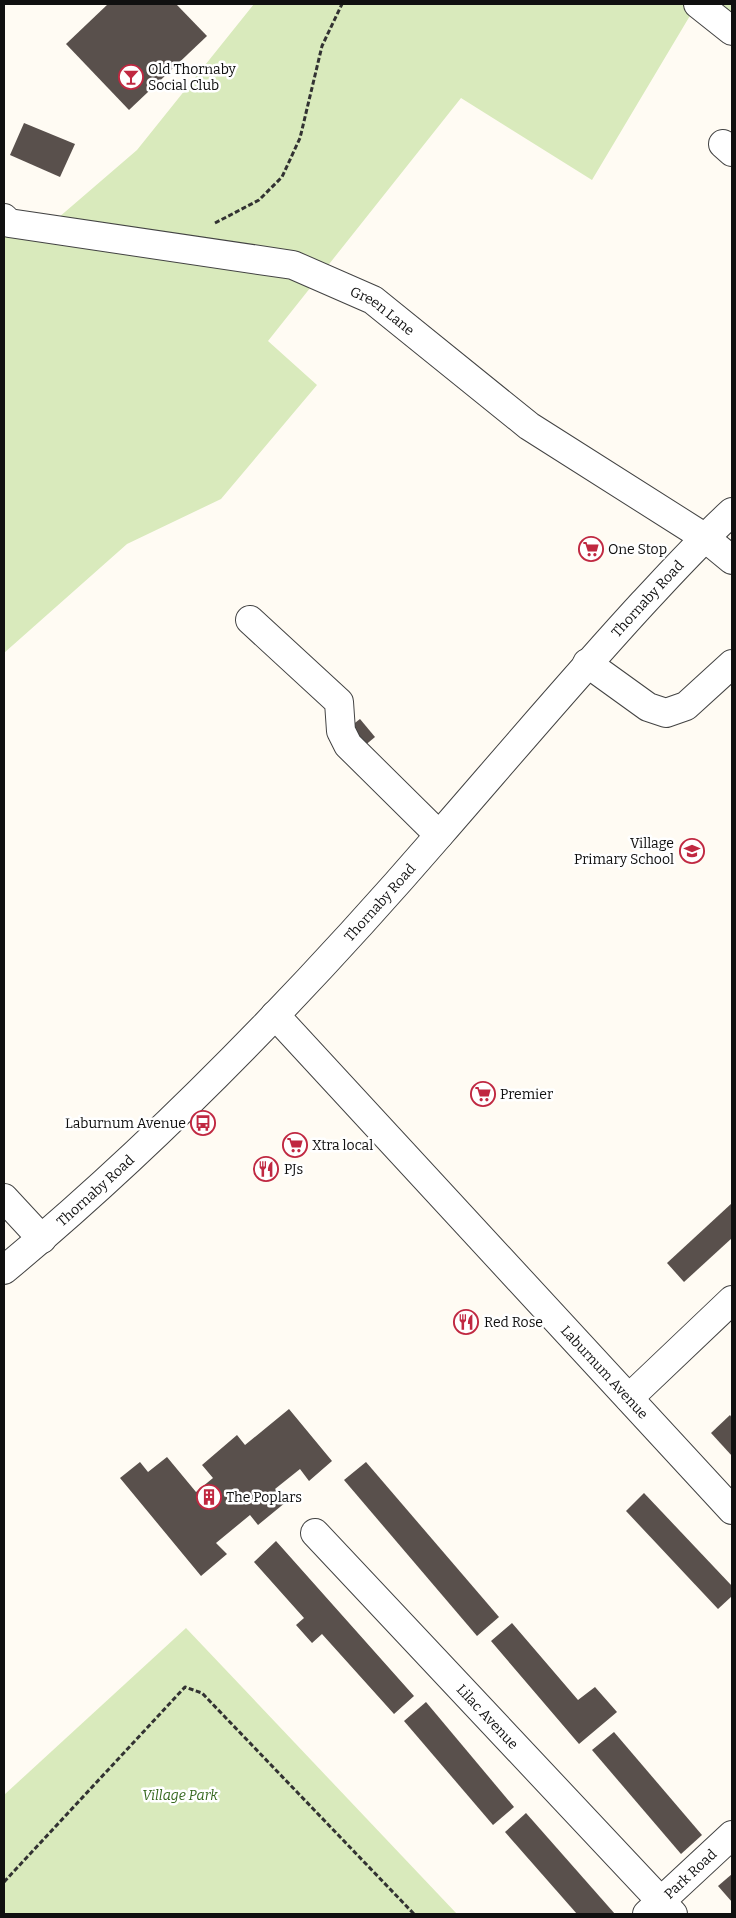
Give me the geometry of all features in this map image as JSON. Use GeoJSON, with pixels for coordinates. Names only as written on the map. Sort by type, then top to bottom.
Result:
{"type":"FeatureCollection","features":[{"type":"Feature","properties":{"kind":"street"},"geometry":{"type":"LineString","coordinates":[[698,4],[732,31]]}},
{"type":"Feature","properties":{"kind":"street","name":"Green Lane"},"geometry":{"type":"LineString","coordinates":[[6,223],[293,265],[373,300],[529,426],[704,537],[732,560]]}},
{"type":"Feature","properties":{"kind":"street","name":"Thornaby Road"},"geometry":{"type":"LineString","coordinates":[[4,1270],[73,1213],[188,1105],[327,962],[440,835],[587,663],[704,537],[732,512]]}},
{"type":"Feature","properties":{"kind":"street"},"geometry":{"type":"LineString","coordinates":[[250,620],[339,702],[341,731],[348,745],[440,835]]}},
{"type":"Feature","properties":{"kind":"street"},"geometry":{"type":"LineString","coordinates":[[587,663],[648,707],[666,713],[686,706],[732,664]]}},
{"type":"Feature","properties":{"kind":"street","name":"Laburnum Avenue"},"geometry":{"type":"LineString","coordinates":[[275,1015],[732,1510]]}},
{"type":"Feature","properties":{"kind":"street"},"geometry":{"type":"LineString","coordinates":[[4,1198],[42,1239]]}},
{"type":"Feature","properties":{"kind":"street"},"geometry":{"type":"LineString","coordinates":[[629,1398],[732,1300]]}},
{"type":"Feature","properties":{"kind":"street","name":"Lilac Avenue"},"geometry":{"type":"LineString","coordinates":[[315,1533],[660,1910]]}},
{"type":"Feature","properties":{"kind":"street","name":"Park Road"},"geometry":{"type":"LineString","coordinates":[[660,1910],[732,1834]]}},
{"type":"Feature","properties":{"kind":"path"},"geometry":{"type":"LineString","coordinates":[[210,224],[219,222],[259,200],[282,177],[300,138],[322,46],[342,4]]}},
{"type":"Feature","properties":{"kind":"path"},"geometry":{"type":"LineString","coordinates":[[4,1882],[185,1687],[202,1693],[414,1914]]}},
{"type":"Feature","properties":{"kind":"green space"},"geometry":{"type":"Polygon","coordinates":[[[254,4],[732,4],[732,38],[694,9],[592,180],[461,98],[268,341],[317,385],[221,499],[127,544],[4,653],[4,227],[58,218],[137,150],[254,4]]]}},
{"type":"Feature","properties":{"kind":"green space","name":"Village Park"},"geometry":{"type":"Polygon","coordinates":[[[186,1628],[457,1914],[4,1914],[4,1795],[186,1628]]]}},
{"type":"Feature","properties":{"kind":"building","name":"Old Thornaby Social Club"},"geometry":{"type":"Polygon","coordinates":[[[108,4],[176,4],[207,36],[129,110],[66,44],[108,4]]]}},
{"type":"Feature","properties":{"kind":"building"},"geometry":{"type":"Polygon","coordinates":[[[24,123],[75,144],[60,177],[10,155],[24,123]]]}},
{"type":"Feature","properties":{"kind":"building"},"geometry":{"type":"Polygon","coordinates":[[[360,719],[375,737],[363,747],[347,729],[360,719]]]}},
{"type":"Feature","properties":{"kind":"building"},"geometry":{"type":"Polygon","coordinates":[[[732,1203],[732,1238],[684,1282],[667,1263],[732,1203]]]}},
{"type":"Feature","properties":{"kind":"building","name":"The Poplars"},"geometry":{"type":"Polygon","coordinates":[[[289,1409],[332,1461],[309,1481],[300,1469],[275,1489],[286,1502],[258,1525],[250,1515],[216,1543],[227,1554],[201,1576],[120,1478],[140,1462],[148,1472],[167,1457],[196,1492],[213,1478],[202,1465],[237,1435],[245,1445],[289,1409]]]}},
{"type":"Feature","properties":{"kind":"building"},"geometry":{"type":"Polygon","coordinates":[[[730,1415],[732,1418],[732,1456],[711,1433],[730,1415]]]}},
{"type":"Feature","properties":{"kind":"building"},"geometry":{"type":"Polygon","coordinates":[[[366,1462],[499,1617],[477,1636],[344,1480],[366,1462]]]}},
{"type":"Feature","properties":{"kind":"building"},"geometry":{"type":"Polygon","coordinates":[[[644,1493],[732,1586],[732,1596],[718,1609],[626,1511],[644,1493]]]}},
{"type":"Feature","properties":{"kind":"building"},"geometry":{"type":"Polygon","coordinates":[[[276,1541],[414,1696],[394,1714],[322,1634],[312,1643],[296,1625],[304,1618],[254,1562],[276,1541]]]}},
{"type":"Feature","properties":{"kind":"building"},"geometry":{"type":"Polygon","coordinates":[[[512,1623],[578,1700],[595,1687],[617,1712],[579,1744],[491,1641],[512,1623]]]}},
{"type":"Feature","properties":{"kind":"building"},"geometry":{"type":"Polygon","coordinates":[[[426,1702],[514,1807],[493,1825],[404,1721],[426,1702]]]}},
{"type":"Feature","properties":{"kind":"building"},"geometry":{"type":"Polygon","coordinates":[[[614,1732],[702,1835],[681,1854],[592,1750],[614,1732]]]}},
{"type":"Feature","properties":{"kind":"building"},"geometry":{"type":"Polygon","coordinates":[[[526,1813],[615,1914],[577,1914],[505,1832],[526,1813]]]}},
{"type":"Feature","properties":{"kind":"building"},"geometry":{"type":"Polygon","coordinates":[[[732,1874],[732,1902],[718,1886],[732,1874]]]}},
{"type":"Feature","properties":{"kind":"place","name":"Old Thornaby Social Club"},"geometry":{"type":"Point","coordinates":[131,77]}},
{"type":"Feature","properties":{"kind":"place","name":"One Stop"},"geometry":{"type":"Point","coordinates":[591,549]}},
{"type":"Feature","properties":{"kind":"place","name":"Village Primary School"},"geometry":{"type":"Point","coordinates":[692,851]}},
{"type":"Feature","properties":{"kind":"place","name":"Premier"},"geometry":{"type":"Point","coordinates":[483,1094]}},
{"type":"Feature","properties":{"kind":"place","name":"Laburnum Avenue"},"geometry":{"type":"Point","coordinates":[203,1123]}},
{"type":"Feature","properties":{"kind":"place","name":"Xtra local"},"geometry":{"type":"Point","coordinates":[295,1145]}},
{"type":"Feature","properties":{"kind":"place","name":"PJs"},"geometry":{"type":"Point","coordinates":[266,1169]}},
{"type":"Feature","properties":{"kind":"place","name":"Red Rose"},"geometry":{"type":"Point","coordinates":[466,1322]}},
{"type":"Feature","properties":{"kind":"place","name":"The Poplars"},"geometry":{"type":"Point","coordinates":[209,1497]}}]}
